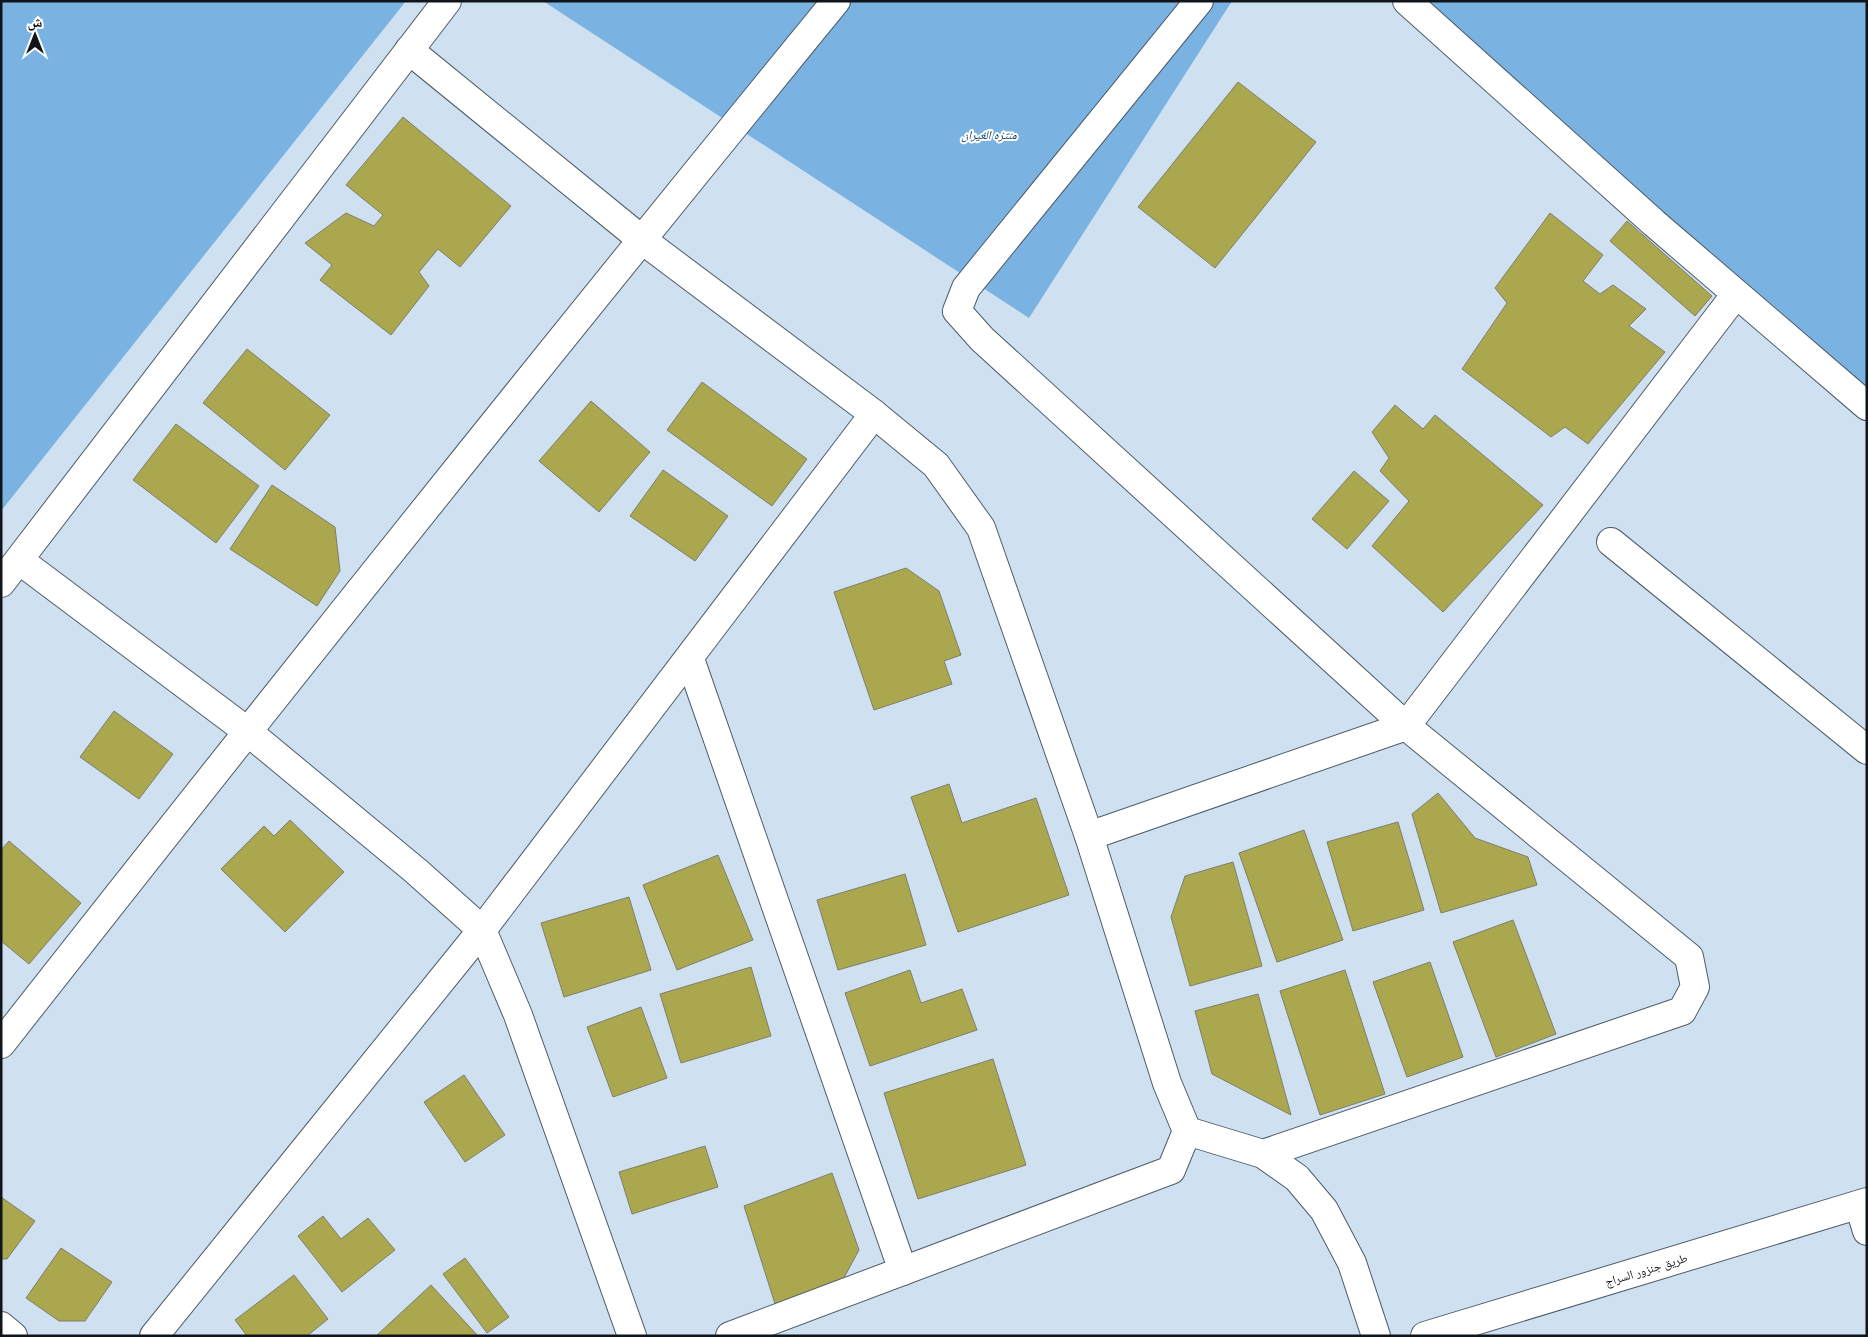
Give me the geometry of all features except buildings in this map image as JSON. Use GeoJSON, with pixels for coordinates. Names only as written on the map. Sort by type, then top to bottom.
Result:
{"type":"FeatureCollection","features":[{"type":"Feature","properties":{"kind":"street"},"geometry":{"type":"LineString","coordinates":[[1,582],[447,1]]}},
{"type":"Feature","properties":{"kind":"street"},"geometry":{"type":"LineString","coordinates":[[1,1044],[247,731],[641,240],[836,1]]}},
{"type":"Feature","properties":{"kind":"street"},"geometry":{"type":"LineString","coordinates":[[1199,1],[966,288],[957,311],[982,339],[1406,726],[1690,957],[1695,986],[1682,1011],[1263,1154]]}},
{"type":"Feature","properties":{"kind":"street"},"geometry":{"type":"LineString","coordinates":[[1407,1],[1654,223],[1867,406]]}},
{"type":"Feature","properties":{"kind":"street"},"geometry":{"type":"LineString","coordinates":[[410,50],[641,240],[874,414],[936,465],[981,528],[1089,836],[1167,1083],[1187,1131],[1171,1170],[730,1336]]}},
{"type":"Feature","properties":{"kind":"street"},"geometry":{"type":"LineString","coordinates":[[1089,836],[1406,726],[1736,294]]}},
{"type":"Feature","properties":{"kind":"street"},"geometry":{"type":"LineString","coordinates":[[154,1336],[482,930],[874,414]]}},
{"type":"Feature","properties":{"kind":"street"},"geometry":{"type":"LineString","coordinates":[[1611,542],[1867,750]]}},
{"type":"Feature","properties":{"kind":"street"},"geometry":{"type":"LineString","coordinates":[[19,560],[247,731],[416,871],[482,930],[518,1015],[632,1336]]}},
{"type":"Feature","properties":{"kind":"street"},"geometry":{"type":"LineString","coordinates":[[690,658],[903,1271]]}},
{"type":"Feature","properties":{"kind":"street"},"geometry":{"type":"LineString","coordinates":[[1187,1131],[1263,1154],[1298,1178],[1324,1210],[1352,1263],[1376,1336]]}},
{"type":"Feature","properties":{"kind":"street"},"geometry":{"type":"LineString","coordinates":[[1863,1203],[1867,1231]]}},
{"type":"Feature","properties":{"kind":"street","name":"طريق جنزور السراج"},"geometry":{"type":"LineString","coordinates":[[1425,1336],[1863,1203]]}},
{"type":"Feature","properties":{"kind":"street"},"geometry":{"type":"LineString","coordinates":[[1,1326],[13,1336]]}},
{"type":"Feature","properties":{"kind":"green space"},"geometry":{"type":"Polygon","coordinates":[[[1,1],[406,1],[1,511],[1,1]]]}},
{"type":"Feature","properties":{"kind":"green space","name":"منتزه الغيران"},"geometry":{"type":"Polygon","coordinates":[[[543,1],[1232,1],[1029,318],[543,1]]]}},
{"type":"Feature","properties":{"kind":"green space"},"geometry":{"type":"Polygon","coordinates":[[[1395,1],[1867,1],[1867,406],[1395,1]]]}}]}
